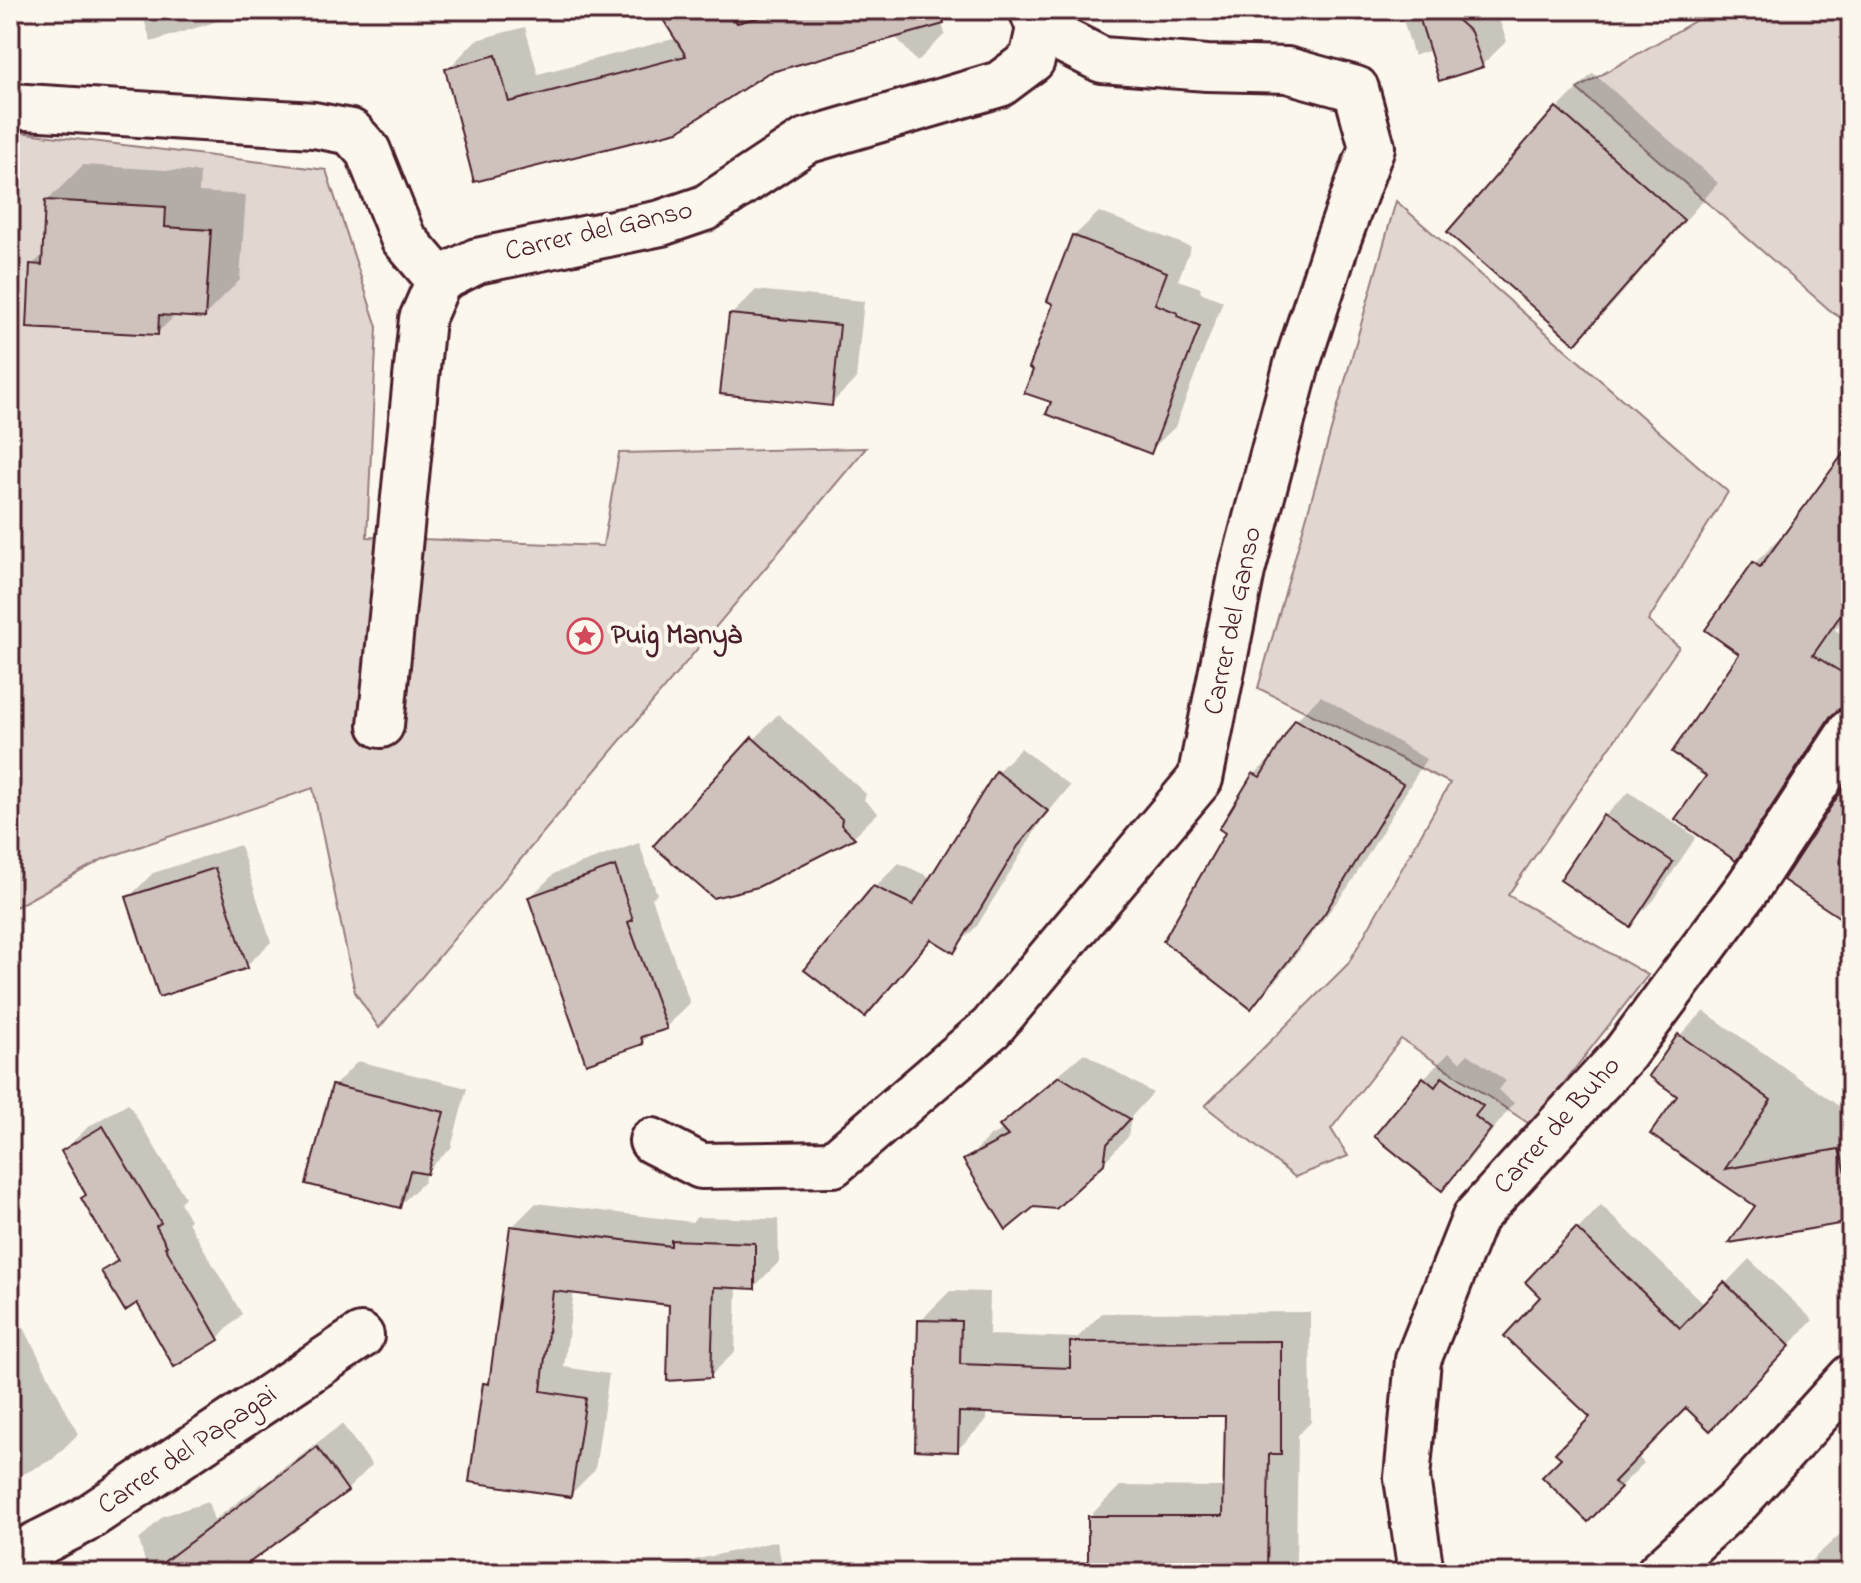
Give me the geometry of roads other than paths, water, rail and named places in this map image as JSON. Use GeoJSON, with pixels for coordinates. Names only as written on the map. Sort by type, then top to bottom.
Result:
{"type":"FeatureCollection","features":[{"type":"Feature","properties":{"kind":"street","name":"Carrer del Ganso"},"geometry":{"type":"LineString","coordinates":[[439,280],[477,261],[661,223],[705,208],[806,141],[1000,84],[1032,60],[1035,19],[1102,60],[1287,70],[1356,89],[1372,147],[1297,364],[1242,571],[1200,779],[991,1028],[833,1164],[701,1166],[652,1141]]}},
{"type":"Feature","properties":{"kind":"street"},"geometry":{"type":"LineString","coordinates":[[10,106],[314,125],[351,132],[368,151],[403,238],[439,280],[422,319],[381,725]]}},
{"type":"Feature","properties":{"kind":"street","name":"Carrer de Buho"},"geometry":{"type":"LineString","coordinates":[[1421,1573],[1407,1478],[1418,1360],[1475,1217],[1625,1053],[1749,886],[1851,731]]}},
{"type":"Feature","properties":{"kind":"street","name":"Carrer del Papagai"},"geometry":{"type":"LineString","coordinates":[[10,1558],[83,1521],[361,1336]]}},
{"type":"Feature","properties":{"kind":"street"},"geometry":{"type":"LineString","coordinates":[[1659,1573],[1739,1500],[1851,1377]]}},
{"type":"Feature","properties":{"kind":"place","name":"Puig Manyà"},"geometry":{"type":"Point","coordinates":[585,636]}}]}
